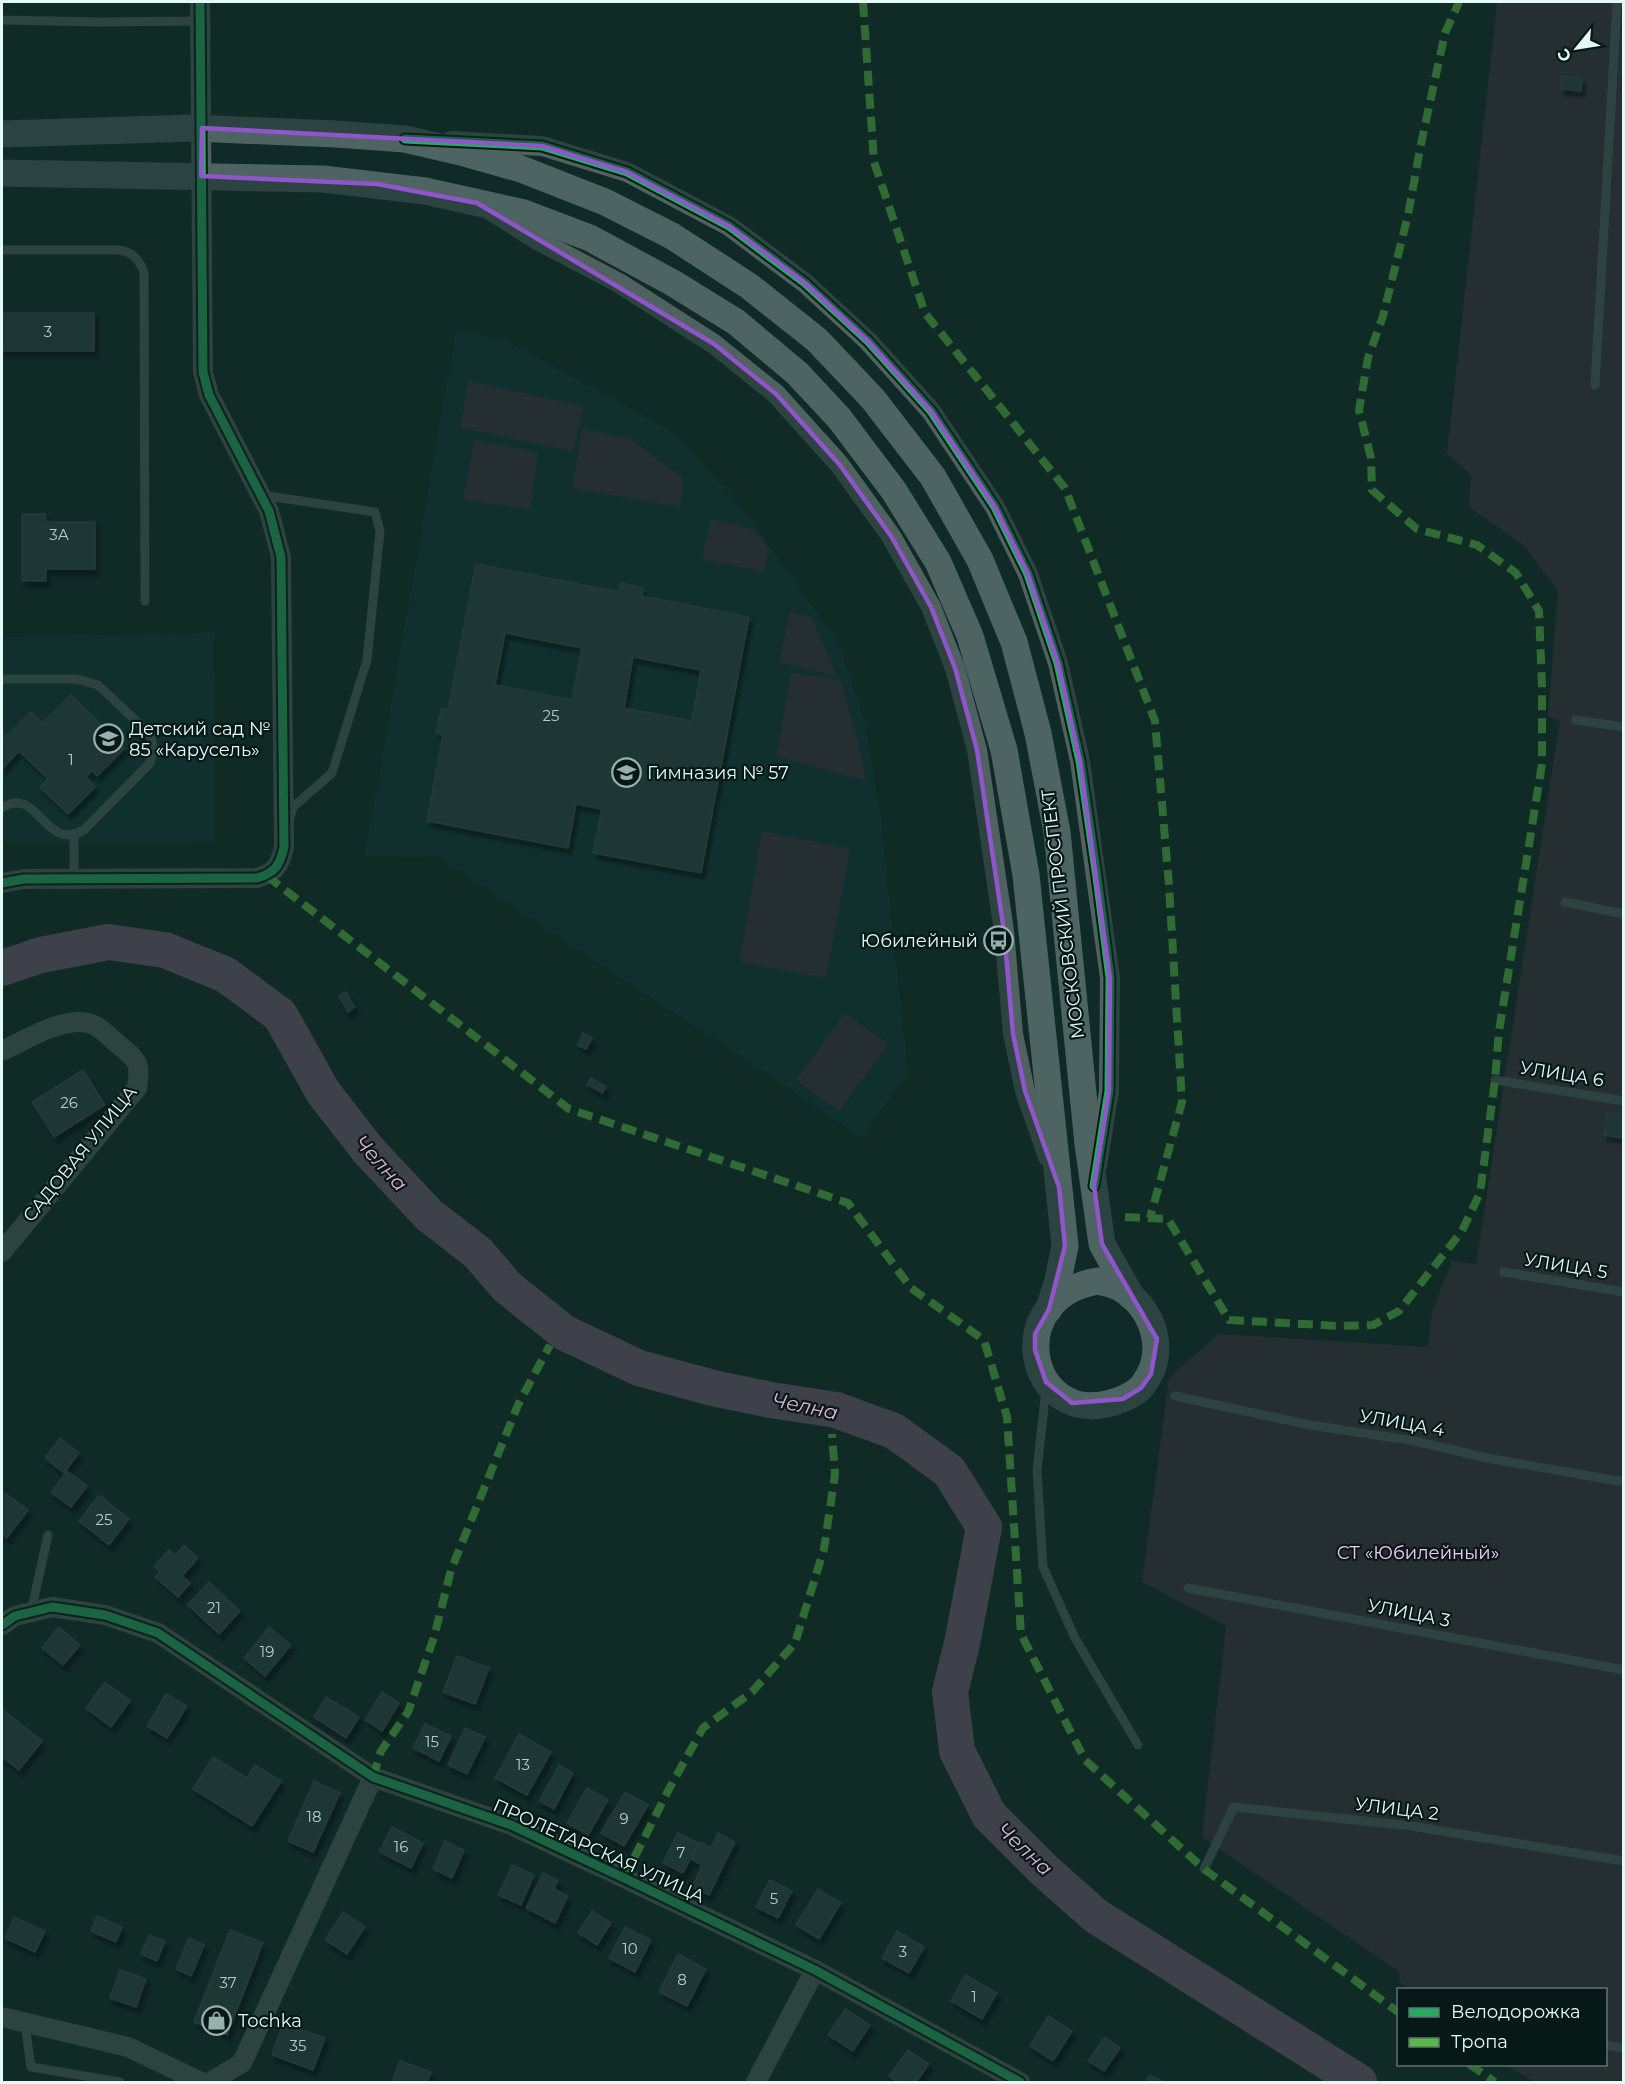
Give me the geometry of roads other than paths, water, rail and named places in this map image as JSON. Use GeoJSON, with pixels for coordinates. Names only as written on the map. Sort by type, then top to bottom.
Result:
{"type":"FeatureCollection","features":[{"type":"Feature","properties":{"kind":"main road","name":"МОСКОВСКИЙ ПРОСПЕКТ"},"geometry":{"type":"LineString","coordinates":[[2,134],[201,128],[405,139],[461,152],[521,169],[605,202],[672,236],[749,286],[817,340],[873,399],[933,477],[980,560],[1014,642],[1038,733],[1057,832],[1088,1144],[1102,1244],[1131,1296]]}},
{"type":"Feature","properties":{"kind":"main road","name":"МОСКОВСКИЙ ПРОСПЕКТ"},"geometry":{"type":"LineString","coordinates":[[2,173],[323,179],[425,191],[524,213],[590,238],[673,283],[736,322],[797,373],[839,418],[894,491],[938,562],[970,636],[1004,750],[1026,875],[1065,1246],[1049,1309],[1035,1335],[1035,1350],[1046,1382],[1072,1402],[1089,1405],[1105,1404],[1123,1399],[1141,1388],[1151,1374],[1156,1339],[1142,1307],[1131,1296],[1118,1286],[1098,1281],[1082,1284],[1061,1296],[1049,1309]]}},
{"type":"Feature","properties":{"kind":"street"},"geometry":{"type":"LineString","coordinates":[[2,883],[24,879],[257,878],[267,876],[281,861],[284,847],[283,572],[275,529],[261,495],[209,395],[204,379],[200,2]]}},
{"type":"Feature","properties":{"kind":"street"},"geometry":{"type":"LineString","coordinates":[[405,139],[542,146],[627,172],[729,226],[805,283],[868,341],[931,411],[995,507],[1028,574],[1058,663],[1080,761],[1110,978],[1109,1090],[1094,1186]]}},
{"type":"Feature","properties":{"kind":"street"},"geometry":{"type":"LineString","coordinates":[[2,178],[126,176]]}},
{"type":"Feature","properties":{"kind":"street","name":"САДОВАЯ УЛИЦА"},"geometry":{"type":"LineString","coordinates":[[2,1051],[69,1021],[83,1021],[95,1025],[136,1059],[140,1072],[137,1088],[2,1252]]}},
{"type":"Feature","properties":{"kind":"street","name":"ПРОЛЕТАРСКАЯ УЛИЦА"},"geometry":{"type":"LineString","coordinates":[[2,1625],[15,1616],[52,1607],[105,1615],[158,1633],[373,1777],[511,1826],[815,1970],[1020,2082]]}},
{"type":"Feature","properties":{"kind":"street"},"geometry":{"type":"LineString","coordinates":[[210,2082],[242,2063],[373,1777]]}},
{"type":"Feature","properties":{"kind":"street"},"geometry":{"type":"LineString","coordinates":[[756,2082],[815,1970]]}},
{"type":"Feature","properties":{"kind":"street"},"geometry":{"type":"LineString","coordinates":[[2,2017],[128,2048],[168,2075],[201,2082]]}},
{"type":"Feature","properties":{"kind":"lane"},"geometry":{"type":"LineString","coordinates":[[1595,386],[1617,2]]}},
{"type":"Feature","properties":{"kind":"lane"},"geometry":{"type":"LineString","coordinates":[[2,20],[200,21]]}},
{"type":"Feature","properties":{"kind":"lane"},"geometry":{"type":"LineString","coordinates":[[2,250],[119,250],[132,255],[141,264],[144,272],[145,602]]}},
{"type":"Feature","properties":{"kind":"lane"},"geometry":{"type":"LineString","coordinates":[[261,495],[375,512],[380,531],[367,660],[332,773],[293,807],[284,834]]}},
{"type":"Feature","properties":{"kind":"lane"},"geometry":{"type":"LineString","coordinates":[[2,679],[91,681],[104,688],[150,734],[154,749],[150,763],[84,830],[74,834],[54,831],[28,806],[21,803],[7,804],[2,808]]}},
{"type":"Feature","properties":{"kind":"lane"},"geometry":{"type":"LineString","coordinates":[[1576,720],[1623,727]]}},
{"type":"Feature","properties":{"kind":"lane"},"geometry":{"type":"LineString","coordinates":[[74,834],[74,879]]}},
{"type":"Feature","properties":{"kind":"lane"},"geometry":{"type":"LineString","coordinates":[[1565,902],[1623,914]]}},
{"type":"Feature","properties":{"kind":"lane","name":"УЛИЦА 6"},"geometry":{"type":"LineString","coordinates":[[1495,1080],[1623,1101]]}},
{"type":"Feature","properties":{"kind":"lane","name":"УЛИЦА 5"},"geometry":{"type":"LineString","coordinates":[[1504,1272],[1623,1292]]}},
{"type":"Feature","properties":{"kind":"lane"},"geometry":{"type":"LineString","coordinates":[[1046,1382],[1037,1470],[1042,1567],[1075,1638],[1138,1745]]}},
{"type":"Feature","properties":{"kind":"lane","name":"УЛИЦА 4"},"geometry":{"type":"LineString","coordinates":[[1175,1396],[1310,1425],[1415,1440],[1487,1458],[1623,1482]]}},
{"type":"Feature","properties":{"kind":"lane"},"geometry":{"type":"LineString","coordinates":[[31,1612],[48,1535]]}},
{"type":"Feature","properties":{"kind":"lane","name":"УЛИЦА 3"},"geometry":{"type":"LineString","coordinates":[[1188,1588],[1623,1670]]}},
{"type":"Feature","properties":{"kind":"lane","name":"УЛИЦА 2"},"geometry":{"type":"LineString","coordinates":[[1204,1869],[1234,1807],[1411,1826],[1623,1861]]}},
{"type":"Feature","properties":{"kind":"lane"},"geometry":{"type":"LineString","coordinates":[[25,2024],[31,2067],[120,2082]]}},
{"type":"Feature","properties":{"kind":"lane"},"geometry":{"type":"LineString","coordinates":[[1607,2045],[1623,2048]]}},
{"type":"Feature","properties":{"kind":"waterway","name":"Челна"},"geometry":{"type":"LineString","coordinates":[[2,968],[41,955],[108,942],[165,950],[226,975],[280,1015],[323,1092],[368,1150],[429,1215],[478,1253],[507,1287],[565,1333],[639,1368],[713,1388],[836,1410],[894,1431],[949,1471],[984,1527],[963,1639],[950,1692],[957,1751],[989,1815],[1045,1871],[1096,1916],[1359,2082]]}},
{"type":"Feature","properties":{"kind":"place","name":"Детский сад № 85 «Карусель»"},"geometry":{"type":"Point","coordinates":[108,739]}},
{"type":"Feature","properties":{"kind":"place","name":"Гимназия № 57"},"geometry":{"type":"Point","coordinates":[626,773]}},
{"type":"Feature","properties":{"kind":"place","name":"Юбилейный"},"geometry":{"type":"Point","coordinates":[999,941]}},
{"type":"Feature","properties":{"kind":"place","name":"Tochka"},"geometry":{"type":"Point","coordinates":[217,2021]}},
{"type":"Feature","properties":{"kind":"park label","name":"СТ «Юбилейный»"},"geometry":{"type":"Point","coordinates":[1418,1553]}}]}
